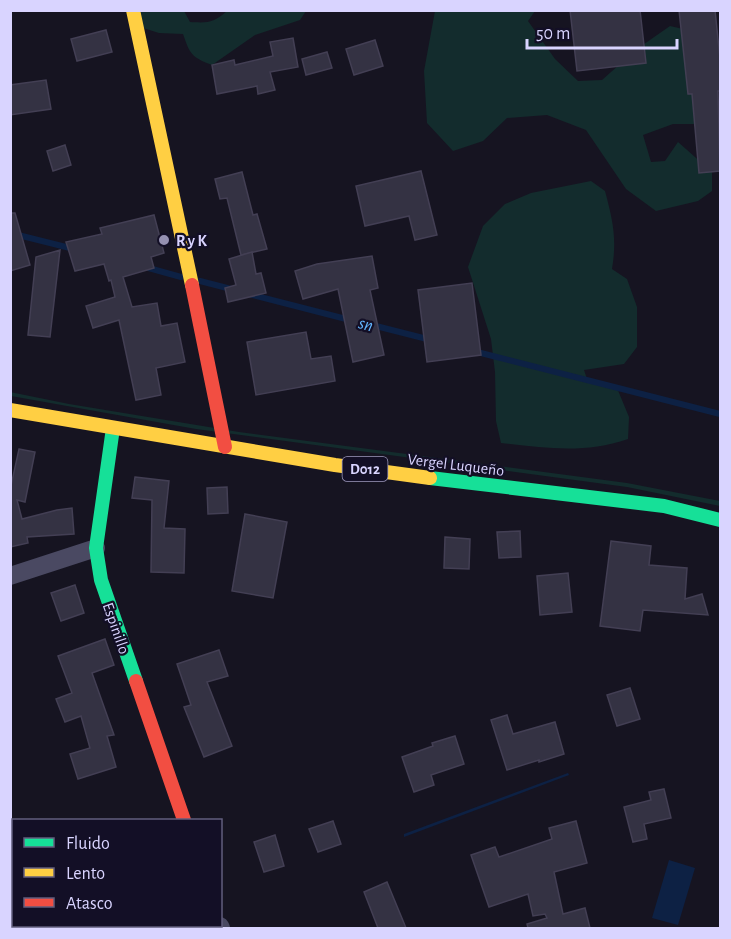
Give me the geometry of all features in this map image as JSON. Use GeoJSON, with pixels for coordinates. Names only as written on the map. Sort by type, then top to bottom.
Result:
{"type":"FeatureCollection","features":[{"type":"Feature","properties":{"kind":"street"},"geometry":{"type":"LineString","coordinates":[[133,10],[225,447]]}},
{"type":"Feature","properties":{"kind":"street","name":"Vergel Luqueño"},"geometry":{"type":"LineString","coordinates":[[10,410],[225,447],[450,481],[663,506],[720,520]]}},
{"type":"Feature","properties":{"kind":"street","name":"Espinillo"},"geometry":{"type":"LineString","coordinates":[[113,428],[96,548],[101,580],[184,819]]}},
{"type":"Feature","properties":{"kind":"street"},"geometry":{"type":"LineString","coordinates":[[10,576],[96,548]]}},
{"type":"Feature","properties":{"kind":"green space"},"geometry":{"type":"Polygon","coordinates":[[[137,11],[184,11],[190,22],[201,22],[214,20],[227,11],[306,11],[300,20],[255,35],[212,65],[192,54],[183,34],[159,33],[140,27],[137,11]]]}},
{"type":"Feature","properties":{"kind":"green space"},"geometry":{"type":"Polygon","coordinates":[[[435,11],[535,11],[528,21],[555,59],[578,81],[602,80],[637,49],[670,26],[696,32],[705,124],[673,124],[643,135],[651,162],[665,161],[678,142],[712,172],[712,191],[698,201],[656,211],[626,189],[586,130],[547,115],[507,118],[483,141],[453,151],[427,123],[424,71],[435,11]]]}},
{"type":"Feature","properties":{"kind":"green space"},"geometry":{"type":"Polygon","coordinates":[[[591,181],[605,191],[613,230],[612,269],[627,279],[637,307],[637,347],[624,364],[584,370],[588,382],[617,388],[629,417],[628,439],[596,447],[565,449],[501,443],[496,421],[495,372],[491,339],[468,267],[483,226],[505,204],[531,193],[591,181]]]}},
{"type":"Feature","properties":{"kind":"green space"},"geometry":{"type":"Polygon","coordinates":[[[10,392],[239,432],[627,483],[720,501],[720,506],[627,487],[196,429],[11,396],[10,392]]]}},
{"type":"Feature","properties":{"kind":"water"},"geometry":{"type":"Polygon","coordinates":[[[568,773],[569,775],[404,837],[404,834],[568,773]]]}},
{"type":"Feature","properties":{"kind":"water"},"geometry":{"type":"Polygon","coordinates":[[[669,860],[695,868],[678,925],[652,918],[669,860]]]}},
{"type":"Feature","properties":{"kind":"building"},"geometry":{"type":"Polygon","coordinates":[[[570,10],[640,10],[646,63],[577,71],[570,10]]]}},
{"type":"Feature","properties":{"kind":"building"},"geometry":{"type":"Polygon","coordinates":[[[679,10],[715,10],[720,58],[720,91],[718,91],[720,171],[699,173],[692,94],[688,94],[679,10]]]}},
{"type":"Feature","properties":{"kind":"building"},"geometry":{"type":"Polygon","coordinates":[[[106,30],[112,52],[77,61],[71,39],[106,30]]]}},
{"type":"Feature","properties":{"kind":"building"},"geometry":{"type":"Polygon","coordinates":[[[293,38],[298,67],[270,72],[275,90],[258,94],[257,86],[217,94],[212,65],[234,60],[235,65],[273,56],[270,42],[293,38]]]}},
{"type":"Feature","properties":{"kind":"building"},"geometry":{"type":"Polygon","coordinates":[[[375,40],[383,66],[354,75],[346,49],[375,40]]]}},
{"type":"Feature","properties":{"kind":"building"},"geometry":{"type":"Polygon","coordinates":[[[327,52],[332,68],[306,75],[302,59],[327,52]]]}},
{"type":"Feature","properties":{"kind":"building"},"geometry":{"type":"Polygon","coordinates":[[[46,80],[51,109],[10,115],[10,85],[46,80]]]}},
{"type":"Feature","properties":{"kind":"building"},"geometry":{"type":"Polygon","coordinates":[[[65,145],[71,165],[53,171],[47,151],[65,145]]]}},
{"type":"Feature","properties":{"kind":"building"},"geometry":{"type":"Polygon","coordinates":[[[421,171],[437,235],[415,240],[409,216],[365,226],[356,186],[421,171]]]}},
{"type":"Feature","properties":{"kind":"building"},"geometry":{"type":"Polygon","coordinates":[[[242,172],[253,215],[257,214],[267,249],[241,255],[227,198],[220,199],[215,179],[242,172]]]}},
{"type":"Feature","properties":{"kind":"building"},"geometry":{"type":"Polygon","coordinates":[[[10,213],[15,213],[30,265],[10,271],[10,213]]]}},
{"type":"Feature","properties":{"kind":"building"},"geometry":{"type":"Polygon","coordinates":[[[154,215],[164,253],[151,257],[154,268],[123,277],[132,307],[157,303],[161,326],[177,323],[185,362],[156,368],[161,395],[136,400],[119,320],[93,328],[86,306],[115,297],[104,264],[75,271],[66,242],[102,234],[100,228],[154,215]]]}},
{"type":"Feature","properties":{"kind":"building"},"geometry":{"type":"Polygon","coordinates":[[[60,250],[50,337],[28,335],[36,257],[60,250]]]}},
{"type":"Feature","properties":{"kind":"building"},"geometry":{"type":"Polygon","coordinates":[[[252,252],[256,274],[261,273],[266,293],[228,302],[225,288],[236,285],[229,259],[252,252]]]}},
{"type":"Feature","properties":{"kind":"building"},"geometry":{"type":"Polygon","coordinates":[[[372,256],[378,288],[370,290],[384,355],[353,362],[338,289],[303,299],[295,271],[317,264],[372,256]]]}},
{"type":"Feature","properties":{"kind":"building"},"geometry":{"type":"Polygon","coordinates":[[[472,283],[481,355],[427,362],[418,290],[472,283]]]}},
{"type":"Feature","properties":{"kind":"building"},"geometry":{"type":"Polygon","coordinates":[[[306,332],[311,359],[331,356],[335,381],[256,395],[247,342],[306,332]]]}},
{"type":"Feature","properties":{"kind":"building"},"geometry":{"type":"Polygon","coordinates":[[[19,449],[35,452],[25,502],[17,500],[22,519],[72,508],[74,534],[27,537],[28,543],[10,547],[10,490],[19,449]]]}},
{"type":"Feature","properties":{"kind":"building"},"geometry":{"type":"Polygon","coordinates":[[[135,477],[169,481],[164,528],[185,529],[184,573],[151,572],[152,500],[132,498],[135,477]]]}},
{"type":"Feature","properties":{"kind":"building"},"geometry":{"type":"Polygon","coordinates":[[[227,487],[228,513],[208,514],[207,488],[227,487]]]}},
{"type":"Feature","properties":{"kind":"building"},"geometry":{"type":"Polygon","coordinates":[[[245,514],[287,522],[273,598],[232,591],[245,514]]]}},
{"type":"Feature","properties":{"kind":"building"},"geometry":{"type":"Polygon","coordinates":[[[520,531],[521,557],[499,558],[497,532],[520,531]]]}},
{"type":"Feature","properties":{"kind":"building"},"geometry":{"type":"Polygon","coordinates":[[[445,537],[470,539],[469,569],[444,568],[445,537]]]}},
{"type":"Feature","properties":{"kind":"building"},"geometry":{"type":"Polygon","coordinates":[[[611,541],[651,546],[649,565],[687,568],[685,599],[702,594],[708,615],[643,610],[640,631],[600,626],[611,541]]]}},
{"type":"Feature","properties":{"kind":"building"},"geometry":{"type":"Polygon","coordinates":[[[568,573],[572,612],[540,615],[537,576],[568,573]]]}},
{"type":"Feature","properties":{"kind":"building"},"geometry":{"type":"Polygon","coordinates":[[[75,585],[84,613],[61,621],[51,593],[75,585]]]}},
{"type":"Feature","properties":{"kind":"building"},"geometry":{"type":"Polygon","coordinates":[[[105,639],[114,665],[92,673],[114,735],[107,736],[116,767],[78,779],[70,754],[90,748],[81,716],[65,722],[56,699],[72,693],[58,656],[105,639]]]}},
{"type":"Feature","properties":{"kind":"building"},"geometry":{"type":"Polygon","coordinates":[[[219,650],[228,676],[207,682],[232,746],[204,757],[184,707],[191,705],[177,664],[219,650]]]}},
{"type":"Feature","properties":{"kind":"building"},"geometry":{"type":"Polygon","coordinates":[[[630,688],[640,719],[617,726],[607,695],[630,688]]]}},
{"type":"Feature","properties":{"kind":"building"},"geometry":{"type":"Polygon","coordinates":[[[507,715],[513,734],[555,722],[564,754],[507,770],[491,720],[507,715]]]}},
{"type":"Feature","properties":{"kind":"building"},"geometry":{"type":"Polygon","coordinates":[[[455,736],[464,764],[431,775],[434,785],[414,792],[402,757],[433,746],[432,743],[455,736]]]}},
{"type":"Feature","properties":{"kind":"building"},"geometry":{"type":"Polygon","coordinates":[[[664,789],[671,818],[644,824],[647,839],[633,842],[624,807],[651,800],[649,792],[664,789]]]}},
{"type":"Feature","properties":{"kind":"building"},"geometry":{"type":"Polygon","coordinates":[[[333,821],[341,844],[318,852],[309,829],[333,821]]]}},
{"type":"Feature","properties":{"kind":"building"},"geometry":{"type":"Polygon","coordinates":[[[576,821],[587,863],[554,872],[563,914],[585,908],[590,928],[528,928],[527,924],[547,918],[545,914],[533,916],[528,894],[489,907],[471,855],[495,847],[499,857],[552,839],[549,828],[576,821]]]}},
{"type":"Feature","properties":{"kind":"building"},"geometry":{"type":"Polygon","coordinates":[[[275,835],[284,866],[264,872],[254,842],[275,835]]]}},
{"type":"Feature","properties":{"kind":"building"},"geometry":{"type":"Polygon","coordinates":[[[387,882],[406,928],[378,928],[364,892],[387,882]]]}},
{"type":"Feature","properties":{"kind":"waterway","name":"sn"},"geometry":{"type":"LineString","coordinates":[[14,234],[74,249]]}},
{"type":"Feature","properties":{"kind":"waterway","name":"sn"},"geometry":{"type":"LineString","coordinates":[[145,267],[181,277]]}},
{"type":"Feature","properties":{"kind":"waterway","name":"sn"},"geometry":{"type":"LineString","coordinates":[[200,281],[231,289]]}},
{"type":"Feature","properties":{"kind":"waterway","name":"sn"},"geometry":{"type":"LineString","coordinates":[[249,294],[350,320]]}},
{"type":"Feature","properties":{"kind":"waterway","name":"sn"},"geometry":{"type":"LineString","coordinates":[[372,325],[431,340]]}},
{"type":"Feature","properties":{"kind":"waterway","name":"sn"},"geometry":{"type":"LineString","coordinates":[[473,351],[720,414]]}},
{"type":"Feature","properties":{"kind":"traffic: fast"},"geometry":{"type":"LineString","coordinates":[[113,428],[96,548],[101,580],[136,681]]}},
{"type":"Feature","properties":{"kind":"traffic: fast"},"geometry":{"type":"LineString","coordinates":[[430,478],[664,506],[720,520]]}},
{"type":"Feature","properties":{"kind":"traffic: slow"},"geometry":{"type":"LineString","coordinates":[[133,10],[192,285]]}},
{"type":"Feature","properties":{"kind":"traffic: slow"},"geometry":{"type":"LineString","coordinates":[[10,410],[335,465],[430,478]]}},
{"type":"Feature","properties":{"kind":"traffic: jam"},"geometry":{"type":"LineString","coordinates":[[192,285],[225,447]]}},
{"type":"Feature","properties":{"kind":"traffic: jam"},"geometry":{"type":"LineString","coordinates":[[136,681],[184,819]]}},
{"type":"Feature","properties":{"kind":"place","name":"R y K"},"geometry":{"type":"Point","coordinates":[164,240]}}]}
